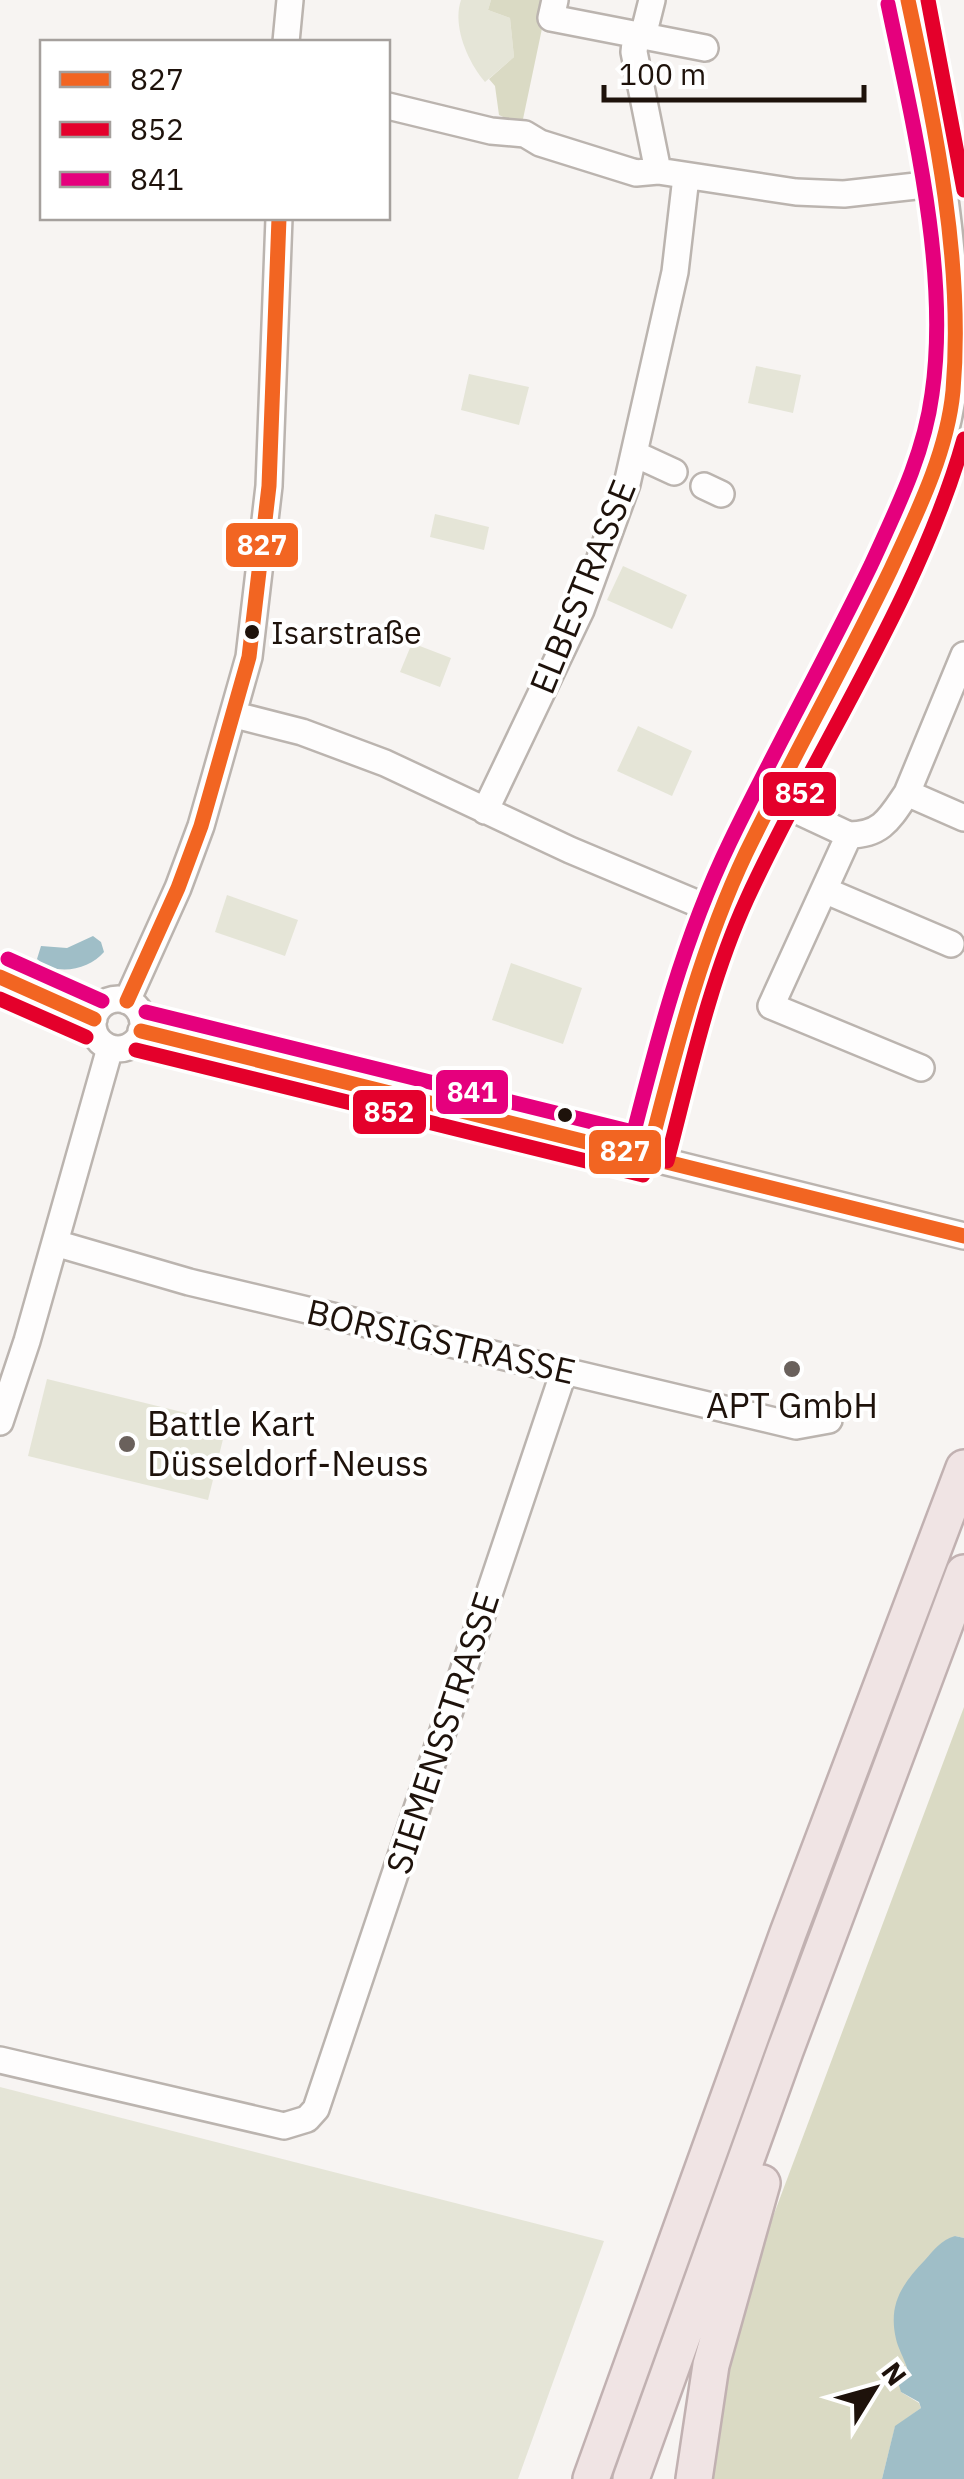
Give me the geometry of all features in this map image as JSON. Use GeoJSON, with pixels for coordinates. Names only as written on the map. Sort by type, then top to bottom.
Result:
{"type":"FeatureCollection","features":[{"type":"Feature","properties":{"kind":"highway"},"geometry":{"type":"LineString","coordinates":[[591,2479],[788,1933],[964,1468]]}},
{"type":"Feature","properties":{"kind":"highway"},"geometry":{"type":"LineString","coordinates":[[631,2479],[785,2051],[964,1573]]}},
{"type":"Feature","properties":{"kind":"highway"},"geometry":{"type":"LineString","coordinates":[[694,2479],[711,2365],[744,2240],[784,2113],[785,2051]]}},
{"type":"Feature","properties":{"kind":"street"},"geometry":{"type":"LineString","coordinates":[[286,40],[290,0]]}},
{"type":"Feature","properties":{"kind":"street"},"geometry":{"type":"LineString","coordinates":[[555,0],[551,18],[705,48]]}},
{"type":"Feature","properties":{"kind":"street"},"geometry":{"type":"LineString","coordinates":[[652,0],[634,52],[658,172]]}},
{"type":"Feature","properties":{"kind":"street"},"geometry":{"type":"LineString","coordinates":[[648,1156],[683,1019],[720,913],[911,524],[958,394],[956,214],[943,183],[908,0]]}},
{"type":"Feature","properties":{"kind":"street"},"geometry":{"type":"LineString","coordinates":[[390,106],[525,134],[540,144],[636,173],[658,172],[796,192],[838,194],[943,183]]}},
{"type":"Feature","properties":{"kind":"street","name":"ELBESTRASSE"},"geometry":{"type":"LineString","coordinates":[[485,812],[581,610],[636,454],[675,272],[686,177]]}},
{"type":"Feature","properties":{"kind":"street"},"geometry":{"type":"LineString","coordinates":[[127,1001],[201,826],[249,656],[269,486],[279,220]]}},
{"type":"Feature","properties":{"kind":"street"},"geometry":{"type":"LineString","coordinates":[[636,454],[674,472]]}},
{"type":"Feature","properties":{"kind":"street"},"geometry":{"type":"LineString","coordinates":[[774,800],[849,835],[871,833],[885,826],[906,793],[963,659]]}},
{"type":"Feature","properties":{"kind":"street"},"geometry":{"type":"LineString","coordinates":[[234,716],[302,732],[385,763],[485,812],[720,913]]}},
{"type":"Feature","properties":{"kind":"street"},"geometry":{"type":"LineString","coordinates":[[906,793],[964,818]]}},
{"type":"Feature","properties":{"kind":"street"},"geometry":{"type":"LineString","coordinates":[[849,835],[771,1006],[921,1068]]}},
{"type":"Feature","properties":{"kind":"street"},"geometry":{"type":"LineString","coordinates":[[824,890],[950,944]]}},
{"type":"Feature","properties":{"kind":"street"},"geometry":{"type":"LineString","coordinates":[[0,977],[94,1018]]}},
{"type":"Feature","properties":{"kind":"street"},"geometry":{"type":"LineString","coordinates":[[110,1000],[127,1001],[140,1012],[142,1031],[134,1044],[110,1048],[98,1038],[94,1018],[97,1010],[110,1000]]}},
{"type":"Feature","properties":{"kind":"street"},"geometry":{"type":"LineString","coordinates":[[142,1031],[964,1236]]}},
{"type":"Feature","properties":{"kind":"street"},"geometry":{"type":"LineString","coordinates":[[0,1422],[110,1048]]}},
{"type":"Feature","properties":{"kind":"street","name":"BORSIGSTRASSE"},"geometry":{"type":"LineString","coordinates":[[54,1243],[189,1282],[796,1426],[830,1420]]}},
{"type":"Feature","properties":{"kind":"street","name":"SIEMENSSTRASSE"},"geometry":{"type":"LineString","coordinates":[[0,2060],[284,2126],[307,2119],[323,2096],[564,1371]]}},
{"type":"Feature","properties":{"kind":"shaded area"},"geometry":{"type":"Polygon","coordinates":[[[461,0],[491,0],[488,10],[510,18],[514,57],[485,82],[463,43],[461,0]]]}},
{"type":"Feature","properties":{"kind":"shaded area"},"geometry":{"type":"Polygon","coordinates":[[[756,366],[801,375],[793,413],[748,403],[756,366]]]}},
{"type":"Feature","properties":{"kind":"shaded area"},"geometry":{"type":"Polygon","coordinates":[[[469,374],[529,387],[519,425],[461,410],[469,374]]]}},
{"type":"Feature","properties":{"kind":"shaded area"},"geometry":{"type":"Polygon","coordinates":[[[435,514],[489,527],[484,550],[430,537],[435,514]]]}},
{"type":"Feature","properties":{"kind":"shaded area"},"geometry":{"type":"Polygon","coordinates":[[[623,566],[687,595],[672,629],[607,600],[623,566]]]}},
{"type":"Feature","properties":{"kind":"shaded area"},"geometry":{"type":"Polygon","coordinates":[[[412,643],[451,658],[440,687],[400,672],[412,643]]]}},
{"type":"Feature","properties":{"kind":"shaded area"},"geometry":{"type":"Polygon","coordinates":[[[638,726],[692,751],[672,796],[617,771],[638,726]]]}},
{"type":"Feature","properties":{"kind":"shaded area"},"geometry":{"type":"Polygon","coordinates":[[[227,895],[298,920],[285,956],[215,932],[227,895]]]}},
{"type":"Feature","properties":{"kind":"shaded area"},"geometry":{"type":"Polygon","coordinates":[[[511,963],[582,988],[563,1044],[492,1020],[511,963]]]}},
{"type":"Feature","properties":{"kind":"shaded area","name":"Battle Kart Düsseldorf-Neuss"},"geometry":{"type":"Polygon","coordinates":[[[47,1379],[227,1423],[208,1500],[28,1456],[47,1379]]]}},
{"type":"Feature","properties":{"kind":"shaded area"},"geometry":{"type":"Polygon","coordinates":[[[0,2087],[604,2241],[518,2479],[0,2479],[0,2087]]]}},
{"type":"Feature","properties":{"kind":"green space"},"geometry":{"type":"Polygon","coordinates":[[[491,0],[548,0],[523,119],[514,122],[499,115],[495,86],[489,79],[514,57],[510,18],[488,10],[491,0]]]}},
{"type":"Feature","properties":{"kind":"green space"},"geometry":{"type":"Polygon","coordinates":[[[964,1707],[964,2238],[955,2236],[903,2352],[907,2368],[901,2392],[921,2408],[895,2427],[882,2479],[709,2479],[726,2368],[747,2286],[964,1707]]]}},
{"type":"Feature","properties":{"kind":"water"},"geometry":{"type":"Polygon","coordinates":[[[93,936],[101,942],[104,952],[81,967],[53,968],[37,959],[41,946],[67,948],[93,936]]]}},
{"type":"Feature","properties":{"kind":"water"},"geometry":{"type":"Polygon","coordinates":[[[955,2236],[964,2238],[964,2479],[882,2479],[895,2426],[921,2408],[919,2402],[901,2392],[898,2382],[907,2368],[894,2327],[899,2295],[938,2246],[955,2236]]]}},
{"type":"Feature","properties":{"kind":"transit line","name":"827"},"geometry":{"type":"LineString","coordinates":[[648,1156],[690,1002],[730,890],[901,548],[930,482],[950,414],[955,342],[951,244],[937,145],[908,0]]}},
{"type":"Feature","properties":{"kind":"transit line","name":"852"},"geometry":{"type":"LineString","coordinates":[[928,0],[964,190]]}},
{"type":"Feature","properties":{"kind":"transit line","name":"841"},"geometry":{"type":"LineString","coordinates":[[629,1151],[672,994],[713,879],[871,565],[908,482],[928,417],[936,347],[933,249],[918,148],[888,4]]}},
{"type":"Feature","properties":{"kind":"transit line","name":"827"},"geometry":{"type":"LineString","coordinates":[[127,1001],[201,826],[249,657],[269,486],[279,220]]}},
{"type":"Feature","properties":{"kind":"transit line","name":"852"},"geometry":{"type":"LineString","coordinates":[[667,1161],[701,1028],[734,930],[774,842],[894,615],[945,498],[964,439]]}},
{"type":"Feature","properties":{"kind":"transit line","name":"841"},"geometry":{"type":"LineString","coordinates":[[8,959],[102,1001]]}},
{"type":"Feature","properties":{"kind":"transit line","name":"827"},"geometry":{"type":"LineString","coordinates":[[0,977],[94,1019]]}},
{"type":"Feature","properties":{"kind":"transit line","name":"852"},"geometry":{"type":"LineString","coordinates":[[0,999],[86,1037]]}},
{"type":"Feature","properties":{"kind":"transit line","name":"841"},"geometry":{"type":"LineString","coordinates":[[146,1012],[653,1137]]}},
{"type":"Feature","properties":{"kind":"transit line","name":"827"},"geometry":{"type":"LineString","coordinates":[[141,1031],[964,1236]]}},
{"type":"Feature","properties":{"kind":"transit line","name":"852"},"geometry":{"type":"LineString","coordinates":[[136,1050],[643,1175]]}},
{"type":"Feature","properties":{"kind":"place","name":"Isarstraße"},"geometry":{"type":"Point","coordinates":[252,632]}},
{"type":"Feature","properties":{"kind":"place","name":"APT GmbH"},"geometry":{"type":"Point","coordinates":[792,1369]}},
{"type":"Feature","properties":{"kind":"place","name":"Battle Kart Düsseldorf-Neuss"},"geometry":{"type":"Point","coordinates":[127,1444]}}]}
